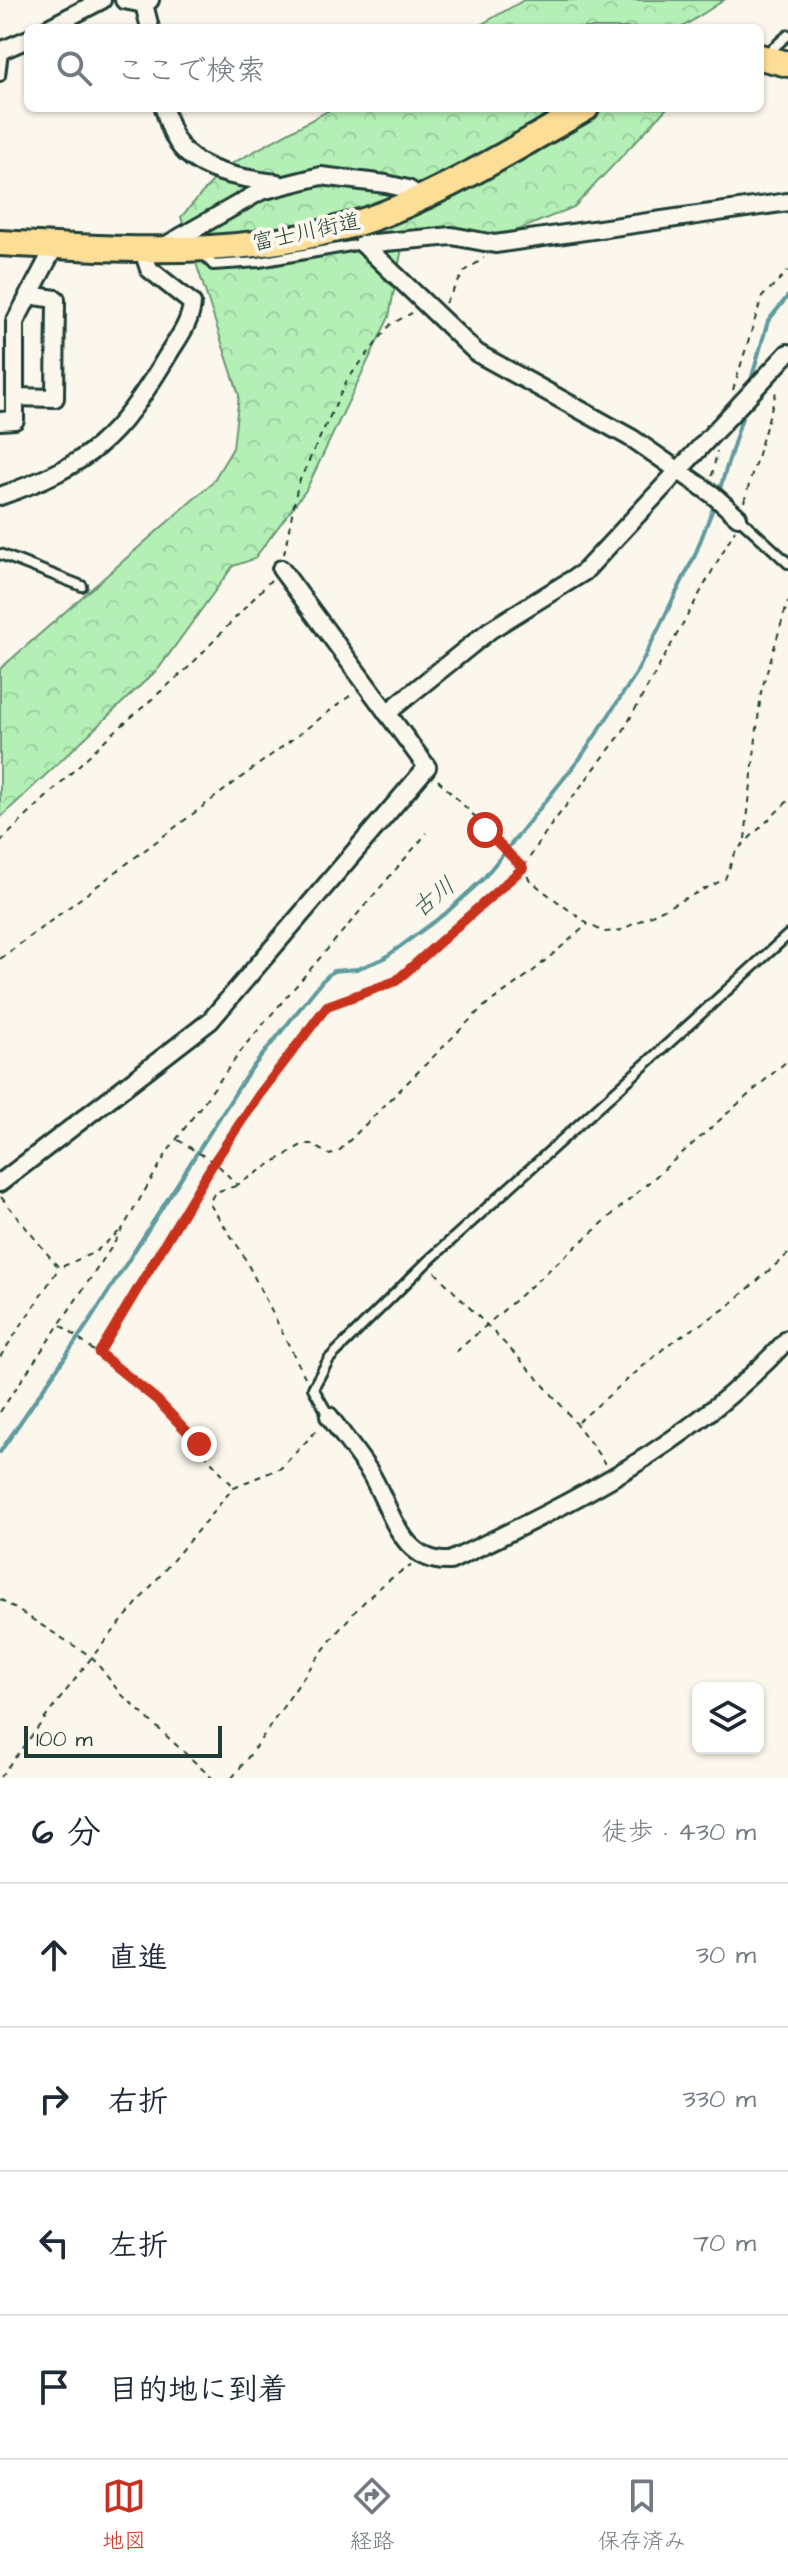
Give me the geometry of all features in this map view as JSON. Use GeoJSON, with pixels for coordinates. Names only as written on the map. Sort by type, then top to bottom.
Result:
{"type":"FeatureCollection","features":[{"type":"Feature","properties":{"kind":"main road"},"geometry":{"type":"LineString","coordinates":[[764,58],[788,64]]}},
{"type":"Feature","properties":{"kind":"main road","name":"富士川街道"},"geometry":{"type":"LineString","coordinates":[[0,243],[149,251],[200,250],[263,242],[329,228],[385,213],[469,176],[579,112]]}},
{"type":"Feature","properties":{"kind":"street"},"geometry":{"type":"LineString","coordinates":[[56,24],[102,0]]}},
{"type":"Feature","properties":{"kind":"street"},"geometry":{"type":"LineString","coordinates":[[124,0],[146,1],[149,24]]}},
{"type":"Feature","properties":{"kind":"street"},"geometry":{"type":"LineString","coordinates":[[2,51],[24,41]]}},
{"type":"Feature","properties":{"kind":"street"},"geometry":{"type":"LineString","coordinates":[[165,112],[176,141],[211,168],[235,178],[286,185]]}},
{"type":"Feature","properties":{"kind":"street"},"geometry":{"type":"LineString","coordinates":[[0,496],[42,481],[102,444],[133,412],[184,329],[192,303],[149,269],[149,251],[261,191],[321,176],[355,178],[408,189],[421,197]]}},
{"type":"Feature","properties":{"kind":"street"},"geometry":{"type":"LineString","coordinates":[[363,244],[452,236],[495,244],[788,202]]}},
{"type":"Feature","properties":{"kind":"street"},"geometry":{"type":"LineString","coordinates":[[363,244],[488,360],[572,403],[679,470],[739,518]]}},
{"type":"Feature","properties":{"kind":"street"},"geometry":{"type":"LineString","coordinates":[[0,421],[15,420],[15,322],[55,246]]}},
{"type":"Feature","properties":{"kind":"street"},"geometry":{"type":"LineString","coordinates":[[15,397],[55,398],[56,299],[28,295]]}},
{"type":"Feature","properties":{"kind":"street"},"geometry":{"type":"LineString","coordinates":[[387,713],[490,630],[584,572],[785,356]]}},
{"type":"Feature","properties":{"kind":"street"},"geometry":{"type":"LineString","coordinates":[[0,1183],[210,1021],[427,767],[281,569]]}},
{"type":"Feature","properties":{"kind":"street"},"geometry":{"type":"LineString","coordinates":[[329,1416],[370,1473],[412,1550],[427,1559],[450,1561],[609,1483],[710,1413],[788,1339]]}},
{"type":"Feature","properties":{"kind":"lane"},"geometry":{"type":"LineString","coordinates":[[764,55],[788,35]]}},
{"type":"Feature","properties":{"kind":"lane"},"geometry":{"type":"LineString","coordinates":[[0,76],[2,51]]}},
{"type":"Feature","properties":{"kind":"lane"},"geometry":{"type":"LineString","coordinates":[[200,250],[213,265],[259,262],[363,244]]}},
{"type":"Feature","properties":{"kind":"lane"},"geometry":{"type":"LineString","coordinates":[[739,518],[788,563]]}},
{"type":"Feature","properties":{"kind":"lane"},"geometry":{"type":"LineString","coordinates":[[0,554],[82,586]]}},
{"type":"Feature","properties":{"kind":"lane"},"geometry":{"type":"LineString","coordinates":[[329,1416],[313,1388],[329,1359],[426,1263],[788,935]]}},
{"type":"Feature","properties":{"kind":"path"},"geometry":{"type":"LineString","coordinates":[[0,842],[104,741],[190,666],[281,569],[298,484],[347,380],[391,324],[415,311],[436,313],[465,271],[484,258],[495,244]]}},
{"type":"Feature","properties":{"kind":"path"},"geometry":{"type":"LineString","coordinates":[[732,393],[762,297],[788,271]]}},
{"type":"Feature","properties":{"kind":"path"},"geometry":{"type":"LineString","coordinates":[[99,1353],[214,1162],[259,1095],[327,1006],[396,981],[523,868],[548,829],[622,733],[739,518],[785,356]]}},
{"type":"Feature","properties":{"kind":"path"},"geometry":{"type":"LineString","coordinates":[[710,492],[718,449]]}},
{"type":"Feature","properties":{"kind":"path"},"geometry":{"type":"LineString","coordinates":[[745,841],[761,692],[788,601]]}},
{"type":"Feature","properties":{"kind":"path"},"geometry":{"type":"LineString","coordinates":[[0,959],[365,684]]}},
{"type":"Feature","properties":{"kind":"path"},"geometry":{"type":"LineString","coordinates":[[427,767],[536,885],[588,924],[604,932],[619,931],[725,879],[736,851],[788,801]]}},
{"type":"Feature","properties":{"kind":"path"},"geometry":{"type":"LineString","coordinates":[[0,1412],[125,1226],[177,1139],[281,1000],[427,833]]}},
{"type":"Feature","properties":{"kind":"path"},"geometry":{"type":"LineString","coordinates":[[313,1388],[241,1251],[209,1203],[215,1192],[237,1185],[303,1144],[311,1144],[330,1155],[339,1151],[482,1008],[532,972],[588,924]]}},
{"type":"Feature","properties":{"kind":"path"},"geometry":{"type":"LineString","coordinates":[[456,1352],[788,1060]]}},
{"type":"Feature","properties":{"kind":"path"},"geometry":{"type":"LineString","coordinates":[[177,1139],[214,1162],[237,1185]]}},
{"type":"Feature","properties":{"kind":"path"},"geometry":{"type":"LineString","coordinates":[[0,1196],[59,1268]]}},
{"type":"Feature","properties":{"kind":"path"},"geometry":{"type":"LineString","coordinates":[[0,1357],[59,1268],[95,1252],[125,1226]]}},
{"type":"Feature","properties":{"kind":"path"},"geometry":{"type":"LineString","coordinates":[[577,1423],[669,1344],[726,1308],[788,1254]]}},
{"type":"Feature","properties":{"kind":"path"},"geometry":{"type":"LineString","coordinates":[[426,1263],[535,1372],[577,1423],[609,1470],[609,1483]]}},
{"type":"Feature","properties":{"kind":"path"},"geometry":{"type":"LineString","coordinates":[[59,1323],[157,1400],[234,1487]]}},
{"type":"Feature","properties":{"kind":"path"},"geometry":{"type":"LineString","coordinates":[[0,1777],[92,1657],[234,1487],[281,1468],[302,1450],[329,1416]]}},
{"type":"Feature","properties":{"kind":"path"},"geometry":{"type":"LineString","coordinates":[[232,1778],[326,1649],[371,1596],[406,1569],[427,1559]]}},
{"type":"Feature","properties":{"kind":"path"},"geometry":{"type":"LineString","coordinates":[[0,1599],[92,1657],[120,1693],[212,1778]]}},
{"type":"Feature","properties":{"kind":"green space"},"geometry":{"type":"Polygon","coordinates":[[[524,0],[724,0],[687,24],[482,24],[524,0]]]}},
{"type":"Feature","properties":{"kind":"green space"},"geometry":{"type":"Polygon","coordinates":[[[326,112],[663,112],[574,207],[484,244],[403,243],[389,317],[306,490],[254,559],[233,566],[159,668],[0,818],[0,669],[212,483],[233,448],[239,395],[181,217],[224,168],[326,112]]]}},
{"type":"Feature","properties":{"kind":"waterway","name":"古川"},"geometry":{"type":"LineString","coordinates":[[749,387],[768,321],[788,296]]}},
{"type":"Feature","properties":{"kind":"waterway","name":"古川"},"geometry":{"type":"LineString","coordinates":[[718,495],[745,408]]}},
{"type":"Feature","properties":{"kind":"waterway","name":"古川"},"geometry":{"type":"LineString","coordinates":[[0,1452],[91,1319],[248,1073],[322,981],[333,971],[357,969],[383,959],[446,913],[483,879],[581,757],[636,674],[695,555],[715,503]]}},
{"type":"Feature","properties":{"kind":"route"},"geometry":{"type":"LineString","coordinates":[[199,1444],[157,1400],[99,1353],[214,1162],[259,1095],[327,1006],[396,981],[523,868],[520,861],[485,830]]}}]}
